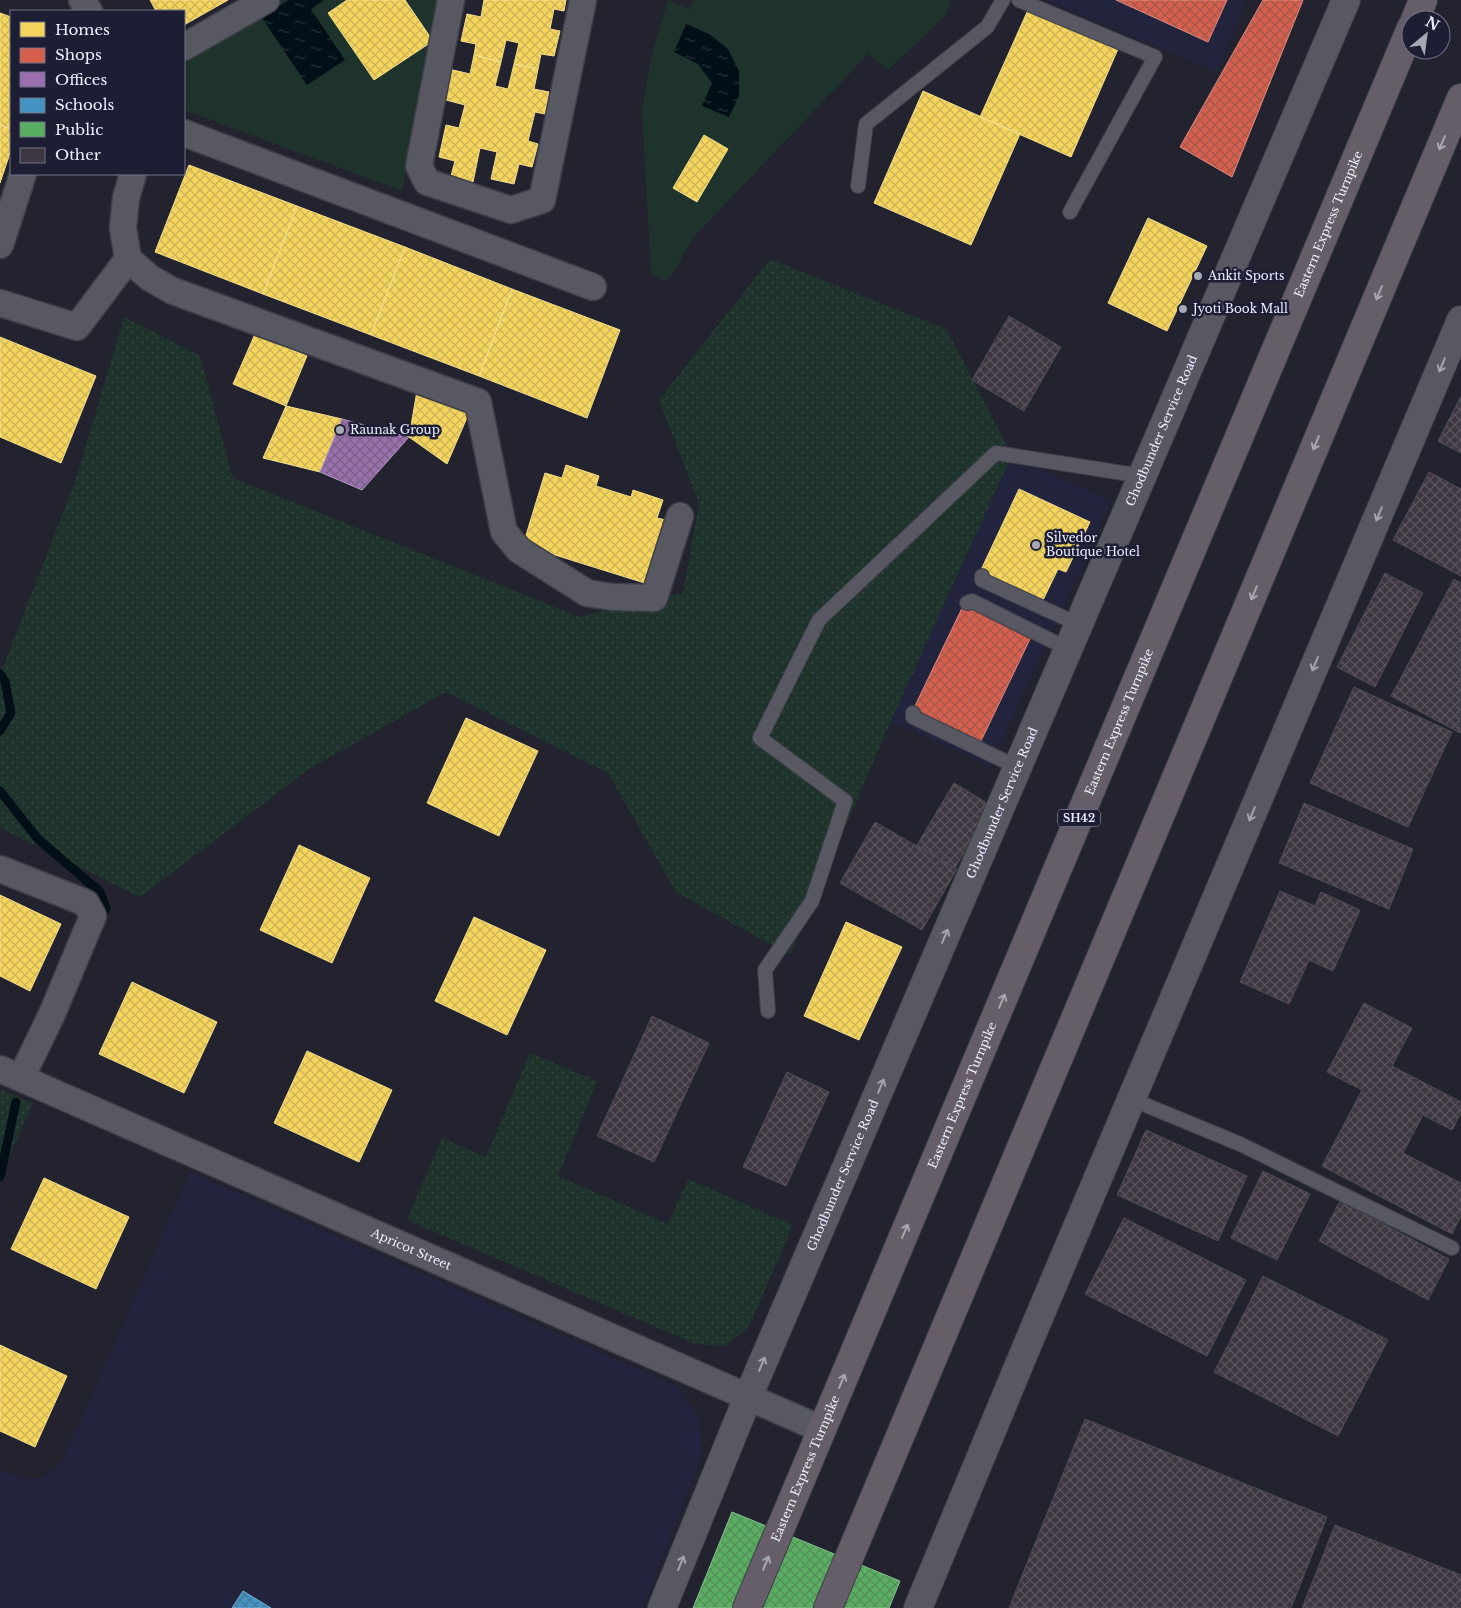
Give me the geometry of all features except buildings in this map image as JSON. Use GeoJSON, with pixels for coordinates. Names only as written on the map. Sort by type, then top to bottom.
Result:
{"type":"FeatureCollection","features":[{"type":"Feature","properties":{"kind":"main road","name":"Eastern Express Turnpike"},"geometry":{"type":"LineString","coordinates":[[747,1608],[1401,52]]}},
{"type":"Feature","properties":{"kind":"main road"},"geometry":{"type":"LineString","coordinates":[[828,1608],[1461,98]]}},
{"type":"Feature","properties":{"kind":"street"},"geometry":{"type":"LineString","coordinates":[[185,46],[266,0]]}},
{"type":"Feature","properties":{"kind":"street"},"geometry":{"type":"LineString","coordinates":[[452,0],[418,166],[427,182],[512,210],[542,200],[583,0]]}},
{"type":"Feature","properties":{"kind":"street","name":"Ghodbunder Service Road"},"geometry":{"type":"LineString","coordinates":[[662,1608],[748,1397],[1346,0]]}},
{"type":"Feature","properties":{"kind":"street"},"geometry":{"type":"LineString","coordinates":[[185,132],[593,287]]}},
{"type":"Feature","properties":{"kind":"street"},"geometry":{"type":"LineString","coordinates":[[0,245],[23,175]]}},
{"type":"Feature","properties":{"kind":"street"},"geometry":{"type":"LineString","coordinates":[[133,175],[126,198],[123,228],[128,259],[150,278],[172,291],[478,402],[504,532],[519,550],[587,593],[612,598],[654,598],[680,516]]}},
{"type":"Feature","properties":{"kind":"street"},"geometry":{"type":"LineString","coordinates":[[0,303],[77,327],[128,259]]}},
{"type":"Feature","properties":{"kind":"street"},"geometry":{"type":"LineString","coordinates":[[918,1608],[1461,320]]}},
{"type":"Feature","properties":{"kind":"street"},"geometry":{"type":"LineString","coordinates":[[0,869],[86,903],[94,916],[52,1014],[11,1073]]}},
{"type":"Feature","properties":{"kind":"street","name":"Apricot Street"},"geometry":{"type":"LineString","coordinates":[[11,1073],[822,1429]]}},
{"type":"Feature","properties":{"kind":"lane"},"geometry":{"type":"LineString","coordinates":[[858,186],[866,124],[987,27],[1003,0]]}},
{"type":"Feature","properties":{"kind":"lane"},"geometry":{"type":"LineString","coordinates":[[1018,0],[1155,57],[1070,212]]}},
{"type":"Feature","properties":{"kind":"lane"},"geometry":{"type":"LineString","coordinates":[[768,1011],[764,970],[812,901],[846,801],[760,738],[819,620],[996,453],[1142,476]]}},
{"type":"Feature","properties":{"kind":"lane"},"geometry":{"type":"LineString","coordinates":[[982,576],[982,580],[1073,636]]}},
{"type":"Feature","properties":{"kind":"lane"},"geometry":{"type":"LineString","coordinates":[[967,602],[972,601],[1073,636]]}},
{"type":"Feature","properties":{"kind":"lane"},"geometry":{"type":"LineString","coordinates":[[913,713],[913,717],[1017,767]]}},
{"type":"Feature","properties":{"kind":"lane"},"geometry":{"type":"LineString","coordinates":[[1131,1099],[1240,1144],[1452,1248]]}},
{"type":"Feature","properties":{"kind":"shaded area"},"geometry":{"type":"Polygon","coordinates":[[[1046,0],[1246,0],[1217,72],[1046,0]]]}},
{"type":"Feature","properties":{"kind":"shaded area"},"geometry":{"type":"Polygon","coordinates":[[[1012,455],[1111,501],[990,767],[891,721],[1012,455]]]}},
{"type":"Feature","properties":{"kind":"shaded area"},"geometry":{"type":"Polygon","coordinates":[[[190,1172],[676,1386],[700,1419],[702,1456],[642,1608],[0,1608],[0,1470],[19,1477],[41,1478],[63,1461],[190,1172]]]}},
{"type":"Feature","properties":{"kind":"green space"},"geometry":{"type":"Polygon","coordinates":[[[256,0],[441,0],[402,191],[185,110],[185,37],[256,0]]]}},
{"type":"Feature","properties":{"kind":"green space"},"geometry":{"type":"Polygon","coordinates":[[[668,0],[690,9],[694,0],[951,0],[946,15],[888,70],[868,54],[692,239],[671,277],[664,281],[651,273],[642,110],[651,58],[668,0]]]}},
{"type":"Feature","properties":{"kind":"green space"},"geometry":{"type":"Polygon","coordinates":[[[770,259],[946,329],[1012,455],[891,721],[790,955],[676,892],[608,773],[446,692],[309,769],[140,897],[0,828],[0,675],[76,479],[124,317],[200,356],[233,478],[580,617],[654,598],[683,593],[699,503],[659,400],[770,259]]]}},
{"type":"Feature","properties":{"kind":"green space"},"geometry":{"type":"Polygon","coordinates":[[[530,1053],[597,1081],[558,1176],[668,1224],[688,1179],[793,1225],[749,1327],[725,1346],[695,1344],[407,1220],[442,1138],[486,1157],[530,1053]]]}},
{"type":"Feature","properties":{"kind":"green space"},"geometry":{"type":"Polygon","coordinates":[[[0,1089],[33,1103],[0,1178],[0,1089]]]}},
{"type":"Feature","properties":{"kind":"water"},"geometry":{"type":"Polygon","coordinates":[[[288,0],[324,0],[311,9],[345,60],[307,85],[262,18],[288,0]]]}},
{"type":"Feature","properties":{"kind":"water"},"geometry":{"type":"Polygon","coordinates":[[[686,24],[709,34],[728,49],[739,71],[739,96],[729,117],[702,106],[712,83],[698,64],[674,52],[686,24]]]}},
{"type":"Feature","properties":{"kind":"waterway"},"geometry":{"type":"LineString","coordinates":[[0,674],[5,681],[11,713],[0,731]]}},
{"type":"Feature","properties":{"kind":"waterway"},"geometry":{"type":"LineString","coordinates":[[0,791],[38,839],[100,892],[106,908],[100,922]]}},
{"type":"Feature","properties":{"kind":"waterway"},"geometry":{"type":"LineString","coordinates":[[0,1177],[16,1102]]}},
{"type":"Feature","properties":{"kind":"place","name":"Ankit Sports"},"geometry":{"type":"Point","coordinates":[1198,276]}},
{"type":"Feature","properties":{"kind":"place","name":"Jyoti Book Mall"},"geometry":{"type":"Point","coordinates":[1183,309]}},
{"type":"Feature","properties":{"kind":"place","name":"Raunak Group"},"geometry":{"type":"Point","coordinates":[340,430]}},
{"type":"Feature","properties":{"kind":"place","name":"Silvedor Boutique Hotel"},"geometry":{"type":"Point","coordinates":[1036,545]}}]}
